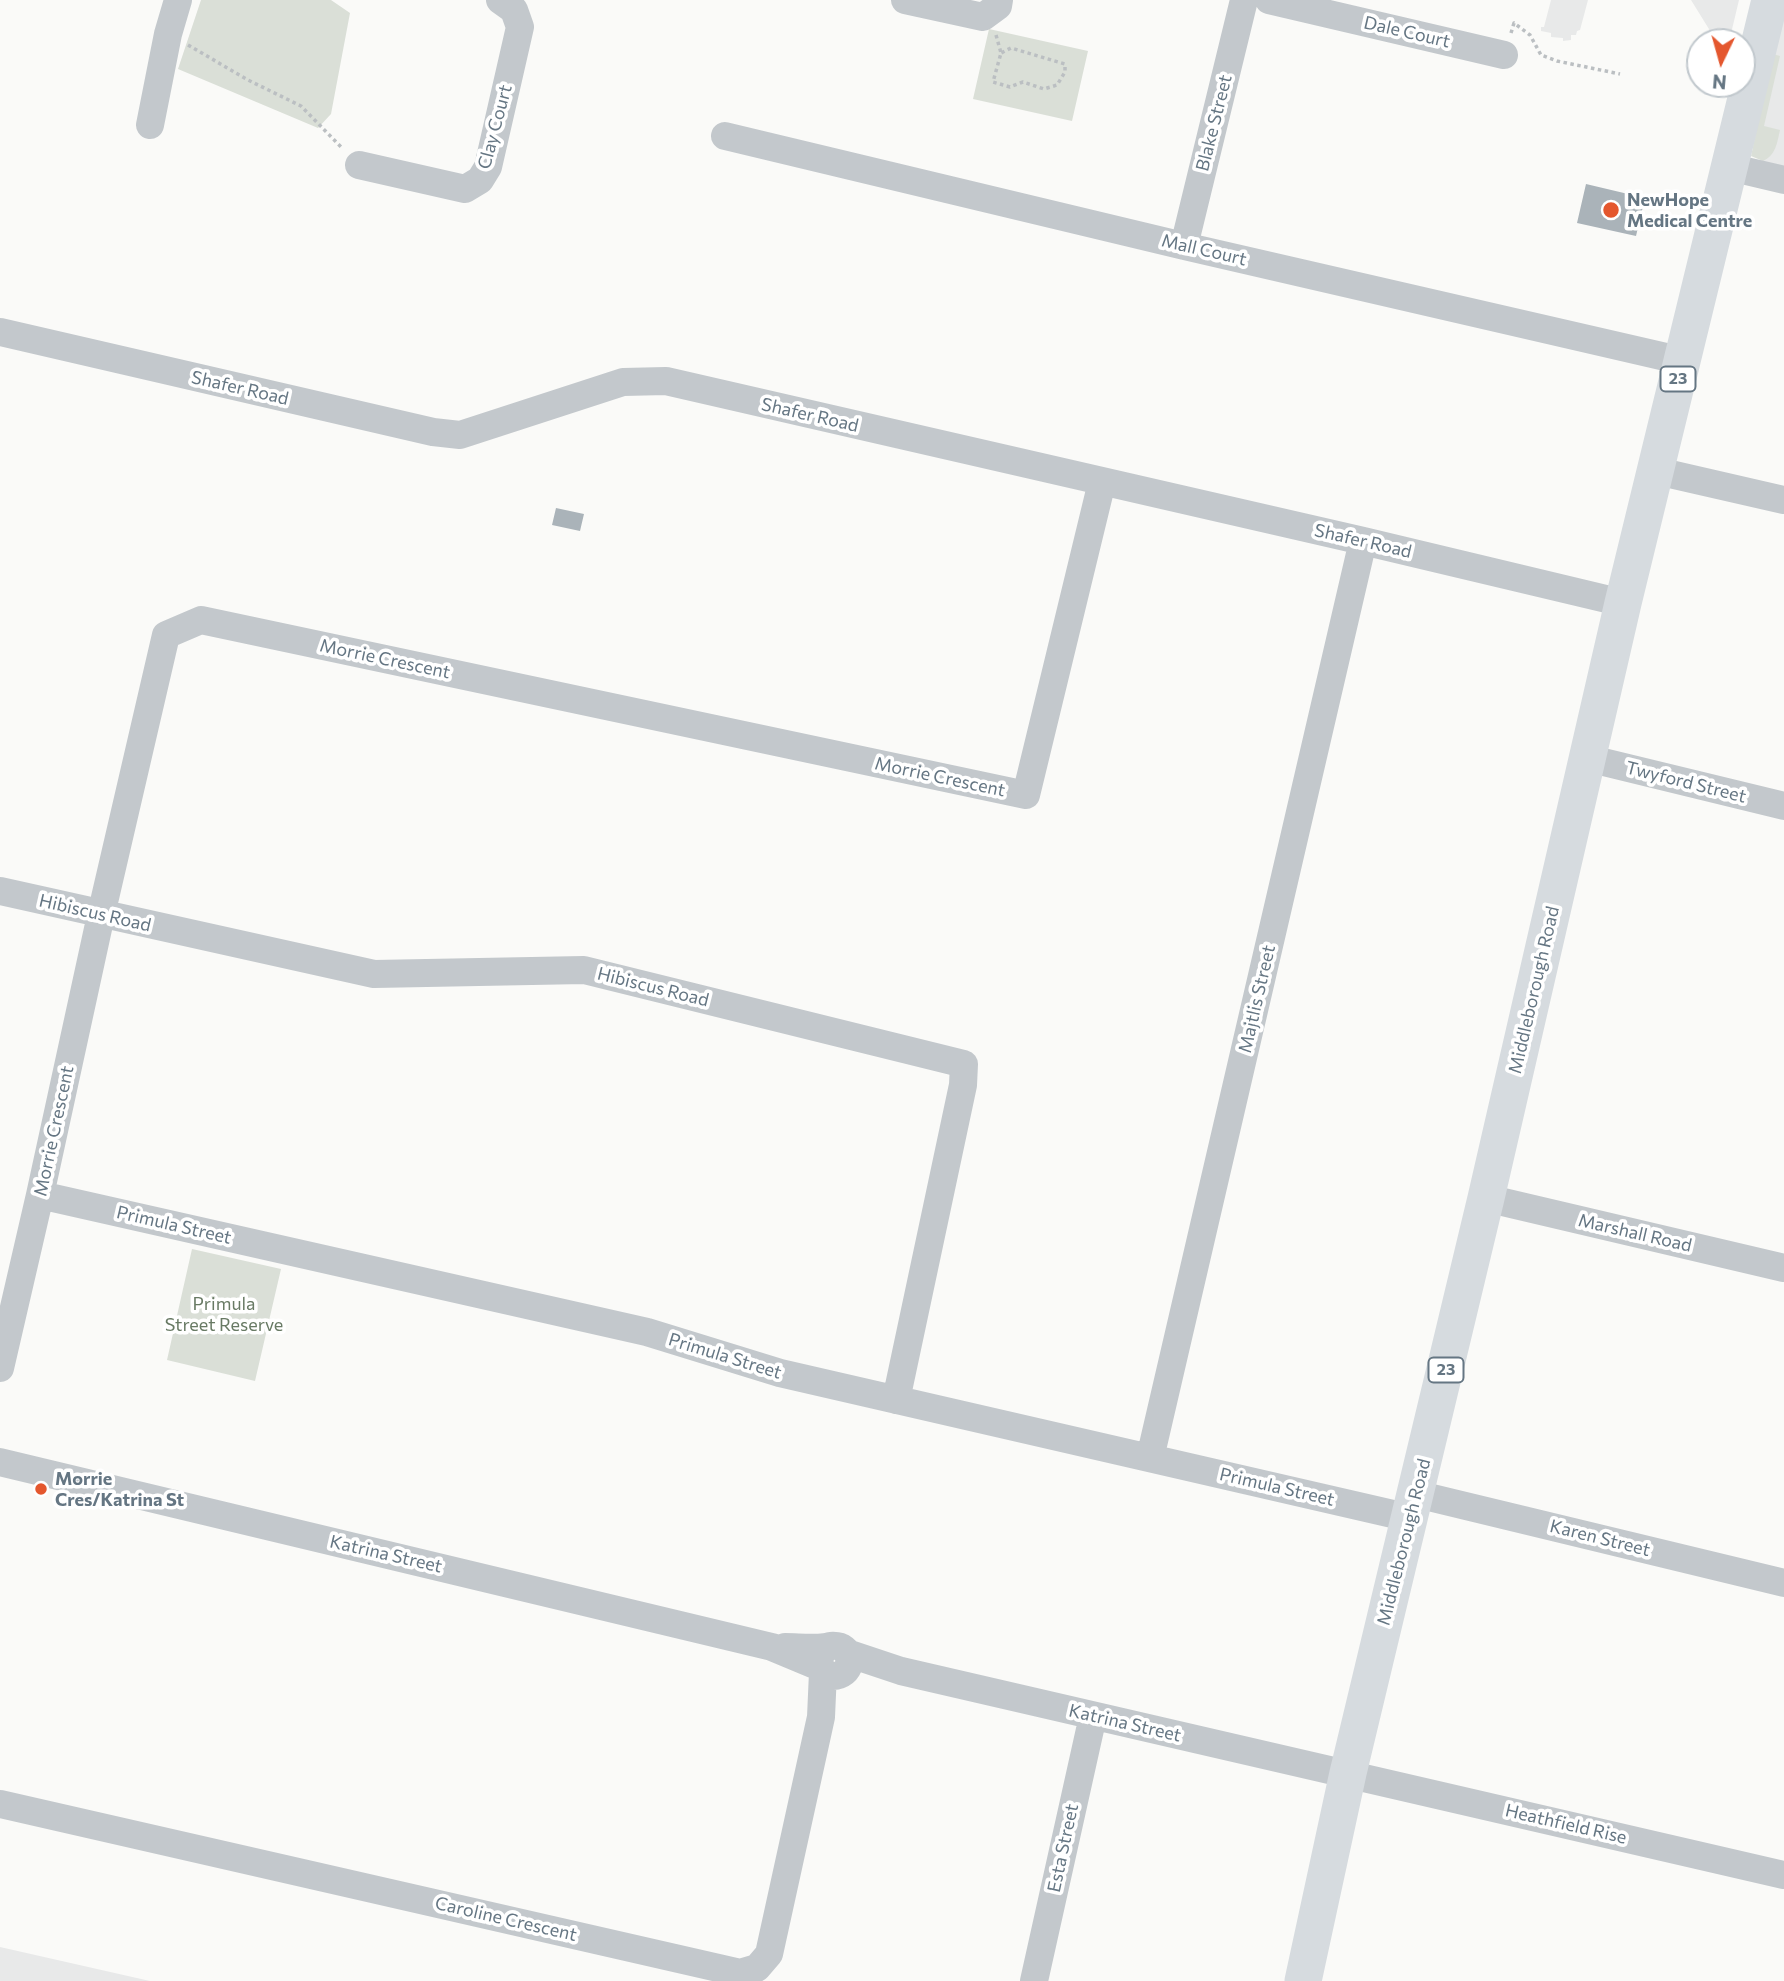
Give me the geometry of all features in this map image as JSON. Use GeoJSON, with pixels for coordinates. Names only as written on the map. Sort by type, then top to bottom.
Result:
{"type":"FeatureCollection","features":[{"type":"Feature","properties":{"kind":"main road","name":"Middleborough Road"},"geometry":{"type":"LineString","coordinates":[[1303,1981],[1348,1773],[1486,1198],[1623,603],[1770,0]]}},
{"type":"Feature","properties":{"kind":"street"},"geometry":{"type":"LineString","coordinates":[[150,125],[168,34],[178,0]]}},
{"type":"Feature","properties":{"kind":"street","name":"Clay Court"},"geometry":{"type":"LineString","coordinates":[[359,165],[465,189],[480,180],[488,167],[520,27],[514,10],[500,0]]}},
{"type":"Feature","properties":{"kind":"street"},"geometry":{"type":"LineString","coordinates":[[905,0],[983,17],[994,6]]}},
{"type":"Feature","properties":{"kind":"street","name":"Blake Street"},"geometry":{"type":"LineString","coordinates":[[1184,246],[1244,0]]}},
{"type":"Feature","properties":{"kind":"street","name":"Dale Court"},"geometry":{"type":"LineString","coordinates":[[1269,0],[1504,55]]}},
{"type":"Feature","properties":{"kind":"street","name":"Mall Court"},"geometry":{"type":"LineString","coordinates":[[725,136],[1184,246],[1683,361]]}},
{"type":"Feature","properties":{"kind":"street"},"geometry":{"type":"LineString","coordinates":[[1729,167],[1784,180]]}},
{"type":"Feature","properties":{"kind":"street","name":"Shafer Road"},"geometry":{"type":"LineString","coordinates":[[0,332],[433,432],[460,435],[623,382],[666,381],[1623,603]]}},
{"type":"Feature","properties":{"kind":"street"},"geometry":{"type":"LineString","coordinates":[[1657,471],[1784,500]]}},
{"type":"Feature","properties":{"kind":"street","name":"Morrie Crescent"},"geometry":{"type":"LineString","coordinates":[[0,1368],[166,635],[201,620],[1026,795],[1102,482]]}},
{"type":"Feature","properties":{"kind":"street","name":"Majtlis Street"},"geometry":{"type":"LineString","coordinates":[[1150,1458],[1363,541]]}},
{"type":"Feature","properties":{"kind":"street","name":"Twyford Street"},"geometry":{"type":"LineString","coordinates":[[1587,758],[1784,806]]}},
{"type":"Feature","properties":{"kind":"street","name":"Hibiscus Road"},"geometry":{"type":"LineString","coordinates":[[0,891],[374,974],[584,970],[964,1064],[896,1400]]}},
{"type":"Feature","properties":{"kind":"street","name":"Primula Street"},"geometry":{"type":"LineString","coordinates":[[40,1195],[647,1332],[780,1373],[1150,1458],[1413,1506]]}},
{"type":"Feature","properties":{"kind":"street","name":"Marshall Road"},"geometry":{"type":"LineString","coordinates":[[1486,1198],[1784,1268]]}},
{"type":"Feature","properties":{"kind":"street","name":"Katrina Street"},"geometry":{"type":"LineString","coordinates":[[0,1462],[772,1647],[834,1665],[901,1671],[1348,1773]]}},
{"type":"Feature","properties":{"kind":"street","name":"Karen Street"},"geometry":{"type":"LineString","coordinates":[[1413,1506],[1784,1583]]}},
{"type":"Feature","properties":{"kind":"street","name":"Caroline Crescent"},"geometry":{"type":"LineString","coordinates":[[0,1804],[740,1973],[757,1968],[769,1954],[834,1665]]}},
{"type":"Feature","properties":{"kind":"street","name":"Esta Street"},"geometry":{"type":"LineString","coordinates":[[1034,1981],[1093,1716]]}},
{"type":"Feature","properties":{"kind":"street","name":"Heathfield Rise"},"geometry":{"type":"LineString","coordinates":[[1348,1773],[1784,1875]]}},
{"type":"Feature","properties":{"kind":"path"},"geometry":{"type":"LineString","coordinates":[[994,6],[1001,53],[993,82],[1010,87],[1023,82],[1044,89],[1057,85],[1065,72],[1065,64],[1051,59],[1011,48],[1001,53]]}},
{"type":"Feature","properties":{"kind":"path"},"geometry":{"type":"LineString","coordinates":[[1504,55],[1514,23],[1530,35],[1541,55],[1620,74]]}},
{"type":"Feature","properties":{"kind":"path"},"geometry":{"type":"LineString","coordinates":[[168,34],[248,80],[301,106],[359,165]]}},
{"type":"Feature","properties":{"kind":"shaded area"},"geometry":{"type":"Polygon","coordinates":[[[1551,0],[1588,0],[1580,30],[1576,35],[1571,35],[1571,40],[1563,41],[1563,38],[1551,37],[1551,33],[1541,31],[1551,0]]]}},
{"type":"Feature","properties":{"kind":"shaded area"},"geometry":{"type":"Polygon","coordinates":[[[1691,0],[1739,0],[1732,28],[1708,28],[1691,0]]]}},
{"type":"Feature","properties":{"kind":"shaded area"},"geometry":{"type":"Polygon","coordinates":[[[1784,9],[1784,167],[1761,161],[1751,143],[1784,9]]]}},
{"type":"Feature","properties":{"kind":"shaded area"},"geometry":{"type":"Polygon","coordinates":[[[0,1947],[150,1981],[0,1981],[0,1947]]]}},
{"type":"Feature","properties":{"kind":"green space"},"geometry":{"type":"Polygon","coordinates":[[[201,0],[331,0],[350,13],[331,114],[318,128],[178,69],[201,0]]]}},
{"type":"Feature","properties":{"kind":"green space"},"geometry":{"type":"Polygon","coordinates":[[[989,29],[1088,51],[1072,121],[973,99],[989,29]]]}},
{"type":"Feature","properties":{"kind":"green space"},"geometry":{"type":"Polygon","coordinates":[[[1773,54],[1780,56],[1764,126],[1780,130],[1773,152],[1763,161],[1751,156],[1773,54]]]}},
{"type":"Feature","properties":{"kind":"green space","name":"Primula Street Reserve"},"geometry":{"type":"Polygon","coordinates":[[[192,1249],[281,1269],[255,1381],[167,1360],[192,1249]]]}},
{"type":"Feature","properties":{"kind":"building","name":"NewHope Medical Centre"},"geometry":{"type":"Polygon","coordinates":[[[1586,184],[1645,198],[1636,236],[1577,223],[1586,184]]]}},
{"type":"Feature","properties":{"kind":"building"},"geometry":{"type":"Polygon","coordinates":[[[556,508],[584,514],[580,531],[552,525],[556,508]]]}},
{"type":"Feature","properties":{"kind":"place","name":"NewHope Medical Centre"},"geometry":{"type":"Point","coordinates":[1611,210]}},
{"type":"Feature","properties":{"kind":"place","name":"Morrie Cres/Katrina St"},"geometry":{"type":"Point","coordinates":[41,1489]}}]}
